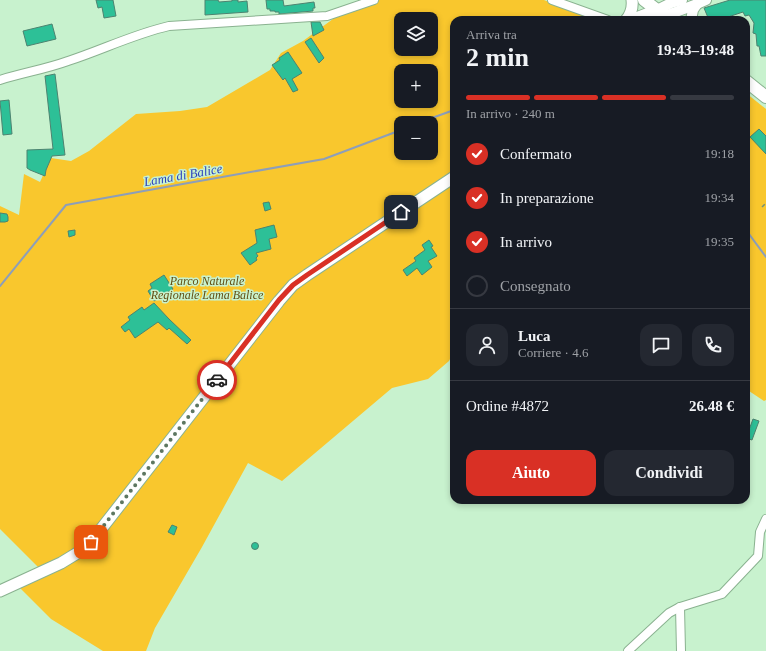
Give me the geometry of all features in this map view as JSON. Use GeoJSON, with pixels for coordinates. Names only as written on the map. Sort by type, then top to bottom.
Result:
{"type":"FeatureCollection","features":[{"type":"Feature","properties":{"kind":"main road"},"geometry":{"type":"LineString","coordinates":[[629,16],[632,10],[632,0]]}},
{"type":"Feature","properties":{"kind":"main road"},"geometry":{"type":"LineString","coordinates":[[644,0],[661,16]]}},
{"type":"Feature","properties":{"kind":"main road"},"geometry":{"type":"LineString","coordinates":[[750,84],[766,97]]}},
{"type":"Feature","properties":{"kind":"main road"},"geometry":{"type":"LineString","coordinates":[[0,591],[61,563],[79,552],[91,542],[238,351],[293,285],[450,180]]}},
{"type":"Feature","properties":{"kind":"street"},"geometry":{"type":"LineString","coordinates":[[0,80],[67,62],[151,30],[169,26],[327,16],[374,0]]}},
{"type":"Feature","properties":{"kind":"street"},"geometry":{"type":"LineString","coordinates":[[552,0],[597,16]]}},
{"type":"Feature","properties":{"kind":"street"},"geometry":{"type":"LineString","coordinates":[[663,16],[671,3],[682,0]]}},
{"type":"Feature","properties":{"kind":"street"},"geometry":{"type":"LineString","coordinates":[[664,16],[700,1]]}},
{"type":"Feature","properties":{"kind":"street"},"geometry":{"type":"LineString","coordinates":[[692,16],[693,10],[700,1]]}},
{"type":"Feature","properties":{"kind":"street"},"geometry":{"type":"LineString","coordinates":[[628,651],[669,614],[680,607],[722,594],[758,556],[760,532],[766,519]]}},
{"type":"Feature","properties":{"kind":"street"},"geometry":{"type":"LineString","coordinates":[[680,607],[681,651]]}},
{"type":"Feature","properties":{"kind":"path"},"geometry":{"type":"LineString","coordinates":[[762,207],[766,203]]}},
{"type":"Feature","properties":{"kind":"green space","name":"Parco Naturale Regionale Lama Balice"},"geometry":{"type":"Polygon","coordinates":[[[375,0],[544,0],[584,16],[450,16],[449,361],[428,379],[392,388],[282,481],[248,463],[155,628],[146,651],[103,651],[51,619],[18,586],[46,575],[0,529],[0,206],[19,215],[24,174],[40,182],[51,158],[71,161],[89,151],[136,114],[180,111],[207,107],[270,70],[281,53],[303,41],[337,16],[375,0]]]}},
{"type":"Feature","properties":{"kind":"green space"},"geometry":{"type":"Polygon","coordinates":[[[750,96],[766,109],[766,400],[764,401],[750,392],[750,96]]]}},
{"type":"Feature","properties":{"kind":"building"},"geometry":{"type":"Polygon","coordinates":[[[96,0],[113,0],[116,16],[104,18],[102,7],[98,8],[96,0]]]}},
{"type":"Feature","properties":{"kind":"building"},"geometry":{"type":"Polygon","coordinates":[[[205,0],[218,0],[219,2],[232,0],[238,0],[238,2],[247,1],[248,12],[205,15],[205,0]]]}},
{"type":"Feature","properties":{"kind":"building"},"geometry":{"type":"Polygon","coordinates":[[[266,0],[283,0],[284,6],[314,2],[315,8],[313,8],[313,11],[279,14],[279,12],[270,11],[270,9],[267,9],[266,0]]]}},
{"type":"Feature","properties":{"kind":"building"},"geometry":{"type":"Polygon","coordinates":[[[730,0],[766,0],[766,56],[761,56],[759,46],[757,46],[756,34],[753,33],[754,23],[749,15],[745,16],[743,12],[731,16],[707,16],[704,8],[730,0]]]}},
{"type":"Feature","properties":{"kind":"building"},"geometry":{"type":"Polygon","coordinates":[[[311,22],[320,22],[324,30],[313,36],[311,22]]]}},
{"type":"Feature","properties":{"kind":"building"},"geometry":{"type":"Polygon","coordinates":[[[52,24],[56,39],[27,46],[23,31],[52,24]]]}},
{"type":"Feature","properties":{"kind":"building"},"geometry":{"type":"Polygon","coordinates":[[[311,38],[324,58],[319,63],[305,42],[311,38]]]}},
{"type":"Feature","properties":{"kind":"building"},"geometry":{"type":"Polygon","coordinates":[[[288,52],[302,73],[292,79],[298,90],[293,92],[285,78],[283,80],[272,65],[288,52]]]}},
{"type":"Feature","properties":{"kind":"building"},"geometry":{"type":"Polygon","coordinates":[[[55,74],[65,155],[52,156],[45,176],[27,168],[27,150],[53,149],[45,76],[55,74]]]}},
{"type":"Feature","properties":{"kind":"building"},"geometry":{"type":"Polygon","coordinates":[[[9,100],[12,134],[3,135],[0,101],[9,100]]]}},
{"type":"Feature","properties":{"kind":"building"},"geometry":{"type":"Polygon","coordinates":[[[759,129],[766,136],[766,154],[750,137],[759,129]]]}},
{"type":"Feature","properties":{"kind":"building"},"geometry":{"type":"Polygon","coordinates":[[[269,202],[271,209],[265,211],[263,203],[269,202]]]}},
{"type":"Feature","properties":{"kind":"building"},"geometry":{"type":"Polygon","coordinates":[[[0,213],[7,214],[8,221],[0,222],[0,213]]]}},
{"type":"Feature","properties":{"kind":"building"},"geometry":{"type":"Polygon","coordinates":[[[274,225],[277,237],[269,239],[271,249],[256,253],[258,256],[256,258],[257,260],[250,265],[241,253],[257,243],[255,230],[274,225]]]}},
{"type":"Feature","properties":{"kind":"building"},"geometry":{"type":"Polygon","coordinates":[[[75,230],[75,235],[69,237],[68,231],[75,230]]]}},
{"type":"Feature","properties":{"kind":"building"},"geometry":{"type":"Polygon","coordinates":[[[429,240],[433,246],[431,247],[437,256],[428,261],[432,267],[422,275],[417,268],[407,276],[403,270],[416,261],[414,258],[425,250],[422,245],[429,240]]]}},
{"type":"Feature","properties":{"kind":"building"},"geometry":{"type":"Polygon","coordinates":[[[164,275],[173,289],[154,301],[148,291],[152,288],[150,284],[164,275]]]}},
{"type":"Feature","properties":{"kind":"building"},"geometry":{"type":"Polygon","coordinates":[[[154,303],[191,340],[187,344],[169,328],[167,330],[158,322],[135,338],[129,329],[125,332],[121,327],[130,320],[128,317],[142,307],[144,310],[154,303]]]}},
{"type":"Feature","properties":{"kind":"building"},"geometry":{"type":"Polygon","coordinates":[[[753,419],[759,421],[752,440],[750,439],[750,427],[753,419]]]}},
{"type":"Feature","properties":{"kind":"building"},"geometry":{"type":"Polygon","coordinates":[[[172,525],[177,527],[174,535],[168,532],[172,525]]]}},
{"type":"Feature","properties":{"kind":"building"},"geometry":{"type":"Polygon","coordinates":[[[255,542],[258,543],[258,549],[255,550],[252,549],[251,546],[252,543],[255,542]]]}},
{"type":"Feature","properties":{"kind":"waterway","name":"Lama di Balice"},"geometry":{"type":"LineString","coordinates":[[437,116],[450,111]]}},
{"type":"Feature","properties":{"kind":"waterway","name":"Lama di Balice"},"geometry":{"type":"LineString","coordinates":[[0,286],[66,205],[324,159],[394,133]]}},
{"type":"Feature","properties":{"kind":"waterway","name":"Lama di Balice"},"geometry":{"type":"LineString","coordinates":[[750,235],[766,257]]}},
{"type":"Feature","properties":{"kind":"way so far"},"geometry":{"type":"LineString","coordinates":[[91,542],[217,380]]}},
{"type":"Feature","properties":{"kind":"route"},"geometry":{"type":"LineString","coordinates":[[217,380],[238,351],[293,285],[401,212]]}}]}
